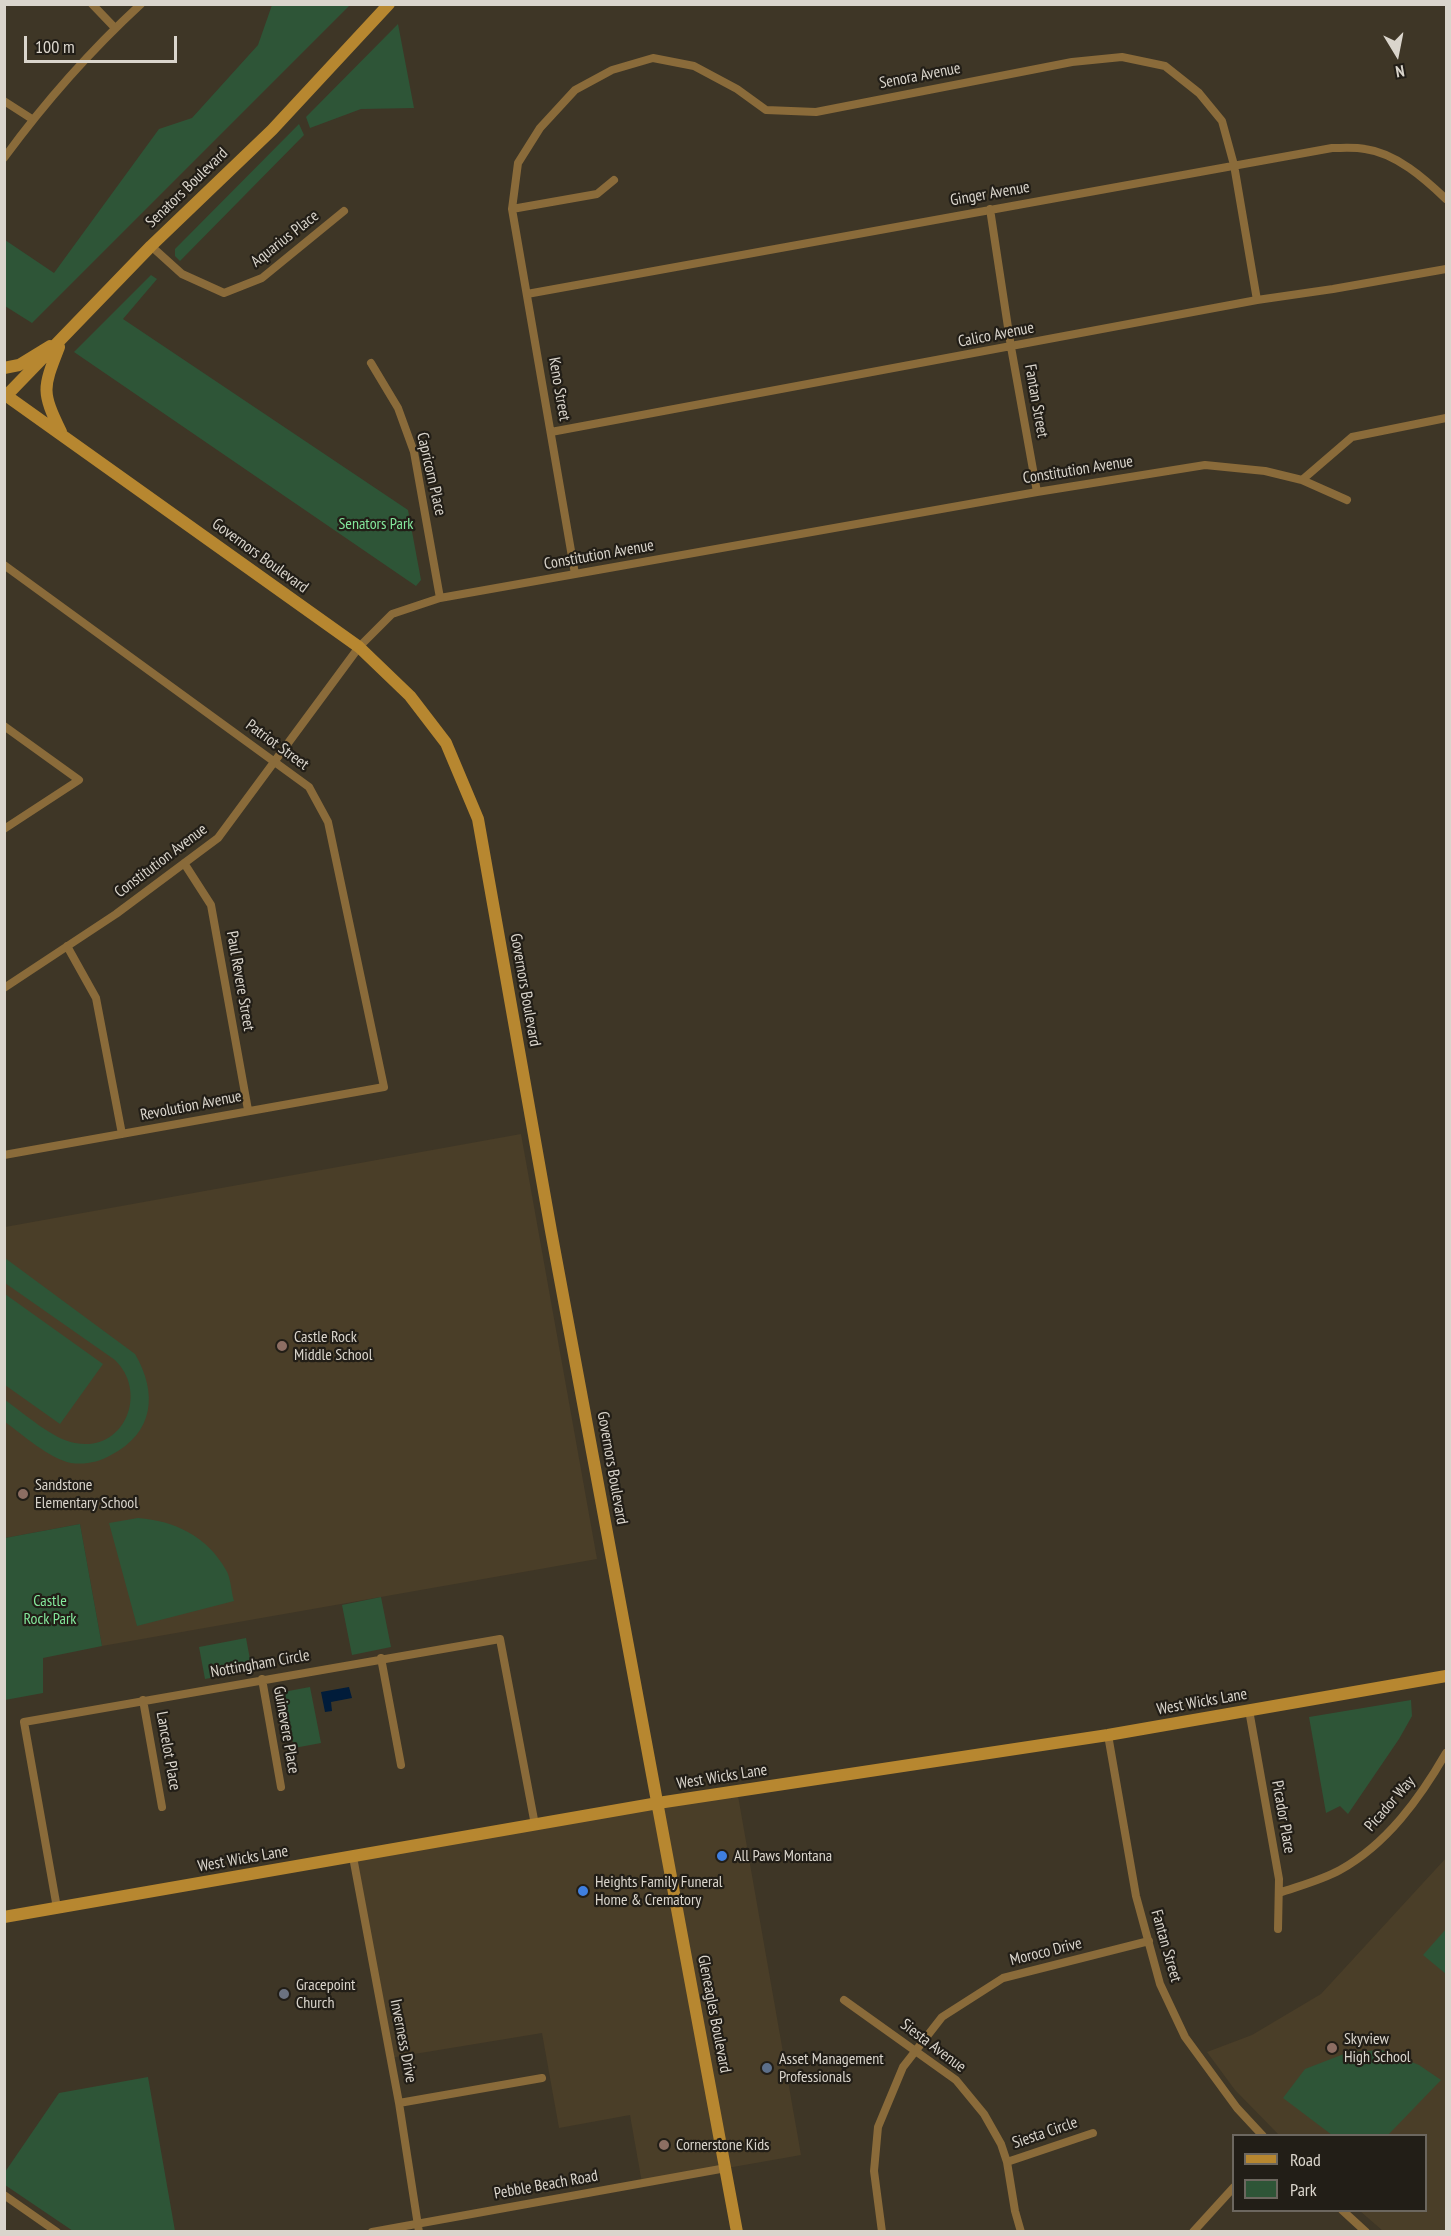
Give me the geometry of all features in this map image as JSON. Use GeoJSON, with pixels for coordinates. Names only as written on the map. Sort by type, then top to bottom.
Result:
{"type":"FeatureCollection","features":[{"type":"Feature","properties":{"kind":"main road","name":"Senators Boulevard"},"geometry":{"type":"LineString","coordinates":[[6,394],[151,246],[272,130],[389,4]]}},
{"type":"Feature","properties":{"kind":"main road"},"geometry":{"type":"LineString","coordinates":[[4,368],[19,365],[61,340]]}},
{"type":"Feature","properties":{"kind":"main road"},"geometry":{"type":"LineString","coordinates":[[61,340],[45,385],[46,398],[62,435]]}},
{"type":"Feature","properties":{"kind":"main road","name":"Governors Boulevard"},"geometry":{"type":"LineString","coordinates":[[6,394],[359,647],[410,696],[446,743],[478,819],[551,1231],[658,1803]]}},
{"type":"Feature","properties":{"kind":"main road","name":"West Wicks Lane"},"geometry":{"type":"LineString","coordinates":[[4,1917],[658,1803],[1108,1735],[1446,1676]]}},
{"type":"Feature","properties":{"kind":"main road","name":"Gleneagles Boulevard"},"geometry":{"type":"LineString","coordinates":[[658,1803],[737,2232]]}},
{"type":"Feature","properties":{"kind":"street"},"geometry":{"type":"LineString","coordinates":[[92,4],[115,28]]}},
{"type":"Feature","properties":{"kind":"street"},"geometry":{"type":"LineString","coordinates":[[4,158],[33,119],[115,28],[141,4]]}},
{"type":"Feature","properties":{"kind":"street","name":"Senora Avenue"},"geometry":{"type":"LineString","coordinates":[[512,209],[518,163],[540,128],[575,90],[612,70],[653,58],[694,66],[737,89],[766,110],[816,112],[1072,62],[1122,57],[1165,66],[1199,93],[1222,121],[1234,165],[1257,300]]}},
{"type":"Feature","properties":{"kind":"street"},"geometry":{"type":"LineString","coordinates":[[4,102],[33,119]]}},
{"type":"Feature","properties":{"kind":"street","name":"Ginger Avenue"},"geometry":{"type":"LineString","coordinates":[[527,294],[1332,148],[1367,149],[1396,160],[1430,184],[1446,199]]}},
{"type":"Feature","properties":{"kind":"street"},"geometry":{"type":"LineString","coordinates":[[512,209],[597,194],[614,180]]}},
{"type":"Feature","properties":{"kind":"street","name":"Keno Street"},"geometry":{"type":"LineString","coordinates":[[512,209],[574,574]]}},
{"type":"Feature","properties":{"kind":"street","name":"Fantan Street"},"geometry":{"type":"LineString","coordinates":[[990,209],[1011,347],[1037,492]]}},
{"type":"Feature","properties":{"kind":"street","name":"Aquarius Place"},"geometry":{"type":"LineString","coordinates":[[151,246],[182,274],[224,293],[262,278],[344,211]]}},
{"type":"Feature","properties":{"kind":"street","name":"Calico Avenue"},"geometry":{"type":"LineString","coordinates":[[551,432],[1257,300],[1333,290],[1446,269]]}},
{"type":"Feature","properties":{"kind":"street","name":"Capricorn Place"},"geometry":{"type":"LineString","coordinates":[[371,363],[398,408],[414,452],[440,598]]}},
{"type":"Feature","properties":{"kind":"street"},"geometry":{"type":"LineString","coordinates":[[1302,480],[1352,437],[1446,418]]}},
{"type":"Feature","properties":{"kind":"street","name":"Constitution Avenue"},"geometry":{"type":"LineString","coordinates":[[4,988],[218,838],[359,647],[392,614],[440,598],[1037,492],[1205,465],[1265,471],[1302,480],[1347,500]]}},
{"type":"Feature","properties":{"kind":"street","name":"Patriot Street"},"geometry":{"type":"LineString","coordinates":[[4,565],[309,787],[328,822],[384,1087]]}},
{"type":"Feature","properties":{"kind":"street"},"geometry":{"type":"LineString","coordinates":[[4,726],[80,780],[4,829]]}},
{"type":"Feature","properties":{"kind":"street","name":"Paul Revere Street"},"geometry":{"type":"LineString","coordinates":[[184,863],[211,905],[248,1110]]}},
{"type":"Feature","properties":{"kind":"street"},"geometry":{"type":"LineString","coordinates":[[67,946],[96,998],[122,1134]]}},
{"type":"Feature","properties":{"kind":"street","name":"Revolution Avenue"},"geometry":{"type":"LineString","coordinates":[[4,1155],[384,1087]]}},
{"type":"Feature","properties":{"kind":"street","name":"Nottingham Circle"},"geometry":{"type":"LineString","coordinates":[[57,1908],[24,1722],[381,1658],[500,1639],[535,1825]]}},
{"type":"Feature","properties":{"kind":"street"},"geometry":{"type":"LineString","coordinates":[[381,1658],[400,1765]]}},
{"type":"Feature","properties":{"kind":"street","name":"Guinevere Place"},"geometry":{"type":"LineString","coordinates":[[262,1679],[281,1787]]}},
{"type":"Feature","properties":{"kind":"street","name":"Lancelot Place"},"geometry":{"type":"LineString","coordinates":[[143,1700],[162,1807]]}},
{"type":"Feature","properties":{"kind":"street","name":"Picador Place"},"geometry":{"type":"LineString","coordinates":[[1249,1710],[1279,1879],[1278,1929]]}},
{"type":"Feature","properties":{"kind":"street","name":"Fantan Street"},"geometry":{"type":"LineString","coordinates":[[1108,1735],[1136,1896],[1160,1984],[1185,2037],[1237,2108],[1261,2134]]}},
{"type":"Feature","properties":{"kind":"street","name":"Picador Way"},"geometry":{"type":"LineString","coordinates":[[1279,1893],[1339,1871],[1383,1839],[1429,1782],[1446,1753]]}},
{"type":"Feature","properties":{"kind":"street","name":"Inverness Drive"},"geometry":{"type":"LineString","coordinates":[[353,1857],[399,2103],[418,2227]]}},
{"type":"Feature","properties":{"kind":"street","name":"Moroco Drive"},"geometry":{"type":"LineString","coordinates":[[882,2232],[874,2171],[878,2127],[903,2067],[942,2017],[1003,1978],[1149,1941]]}},
{"type":"Feature","properties":{"kind":"street","name":"Siesta Avenue"},"geometry":{"type":"LineString","coordinates":[[844,2000],[956,2080],[984,2114],[1007,2162],[1021,2232]]}},
{"type":"Feature","properties":{"kind":"street"},"geometry":{"type":"LineString","coordinates":[[399,2103],[542,2078]]}},
{"type":"Feature","properties":{"kind":"street","name":"Siesta Circle"},"geometry":{"type":"LineString","coordinates":[[1007,2162],[1093,2133]]}},
{"type":"Feature","properties":{"kind":"street","name":"Pebble Beach Road"},"geometry":{"type":"LineString","coordinates":[[372,2232],[418,2227],[726,2168]]}},
{"type":"Feature","properties":{"kind":"street"},"geometry":{"type":"LineString","coordinates":[[1193,2232],[1232,2188]]}},
{"type":"Feature","properties":{"kind":"street"},"geometry":{"type":"LineString","coordinates":[[4,2195],[57,2232]]}},
{"type":"Feature","properties":{"kind":"street"},"geometry":{"type":"LineString","coordinates":[[1343,2212],[1366,2232]]}},
{"type":"Feature","properties":{"kind":"shaded area","name":"Castle Rock Middle School"},"geometry":{"type":"Polygon","coordinates":[[[521,1134],[597,1559],[102,1646],[80,1524],[5,1538],[5,1227],[521,1134]]]}},
{"type":"Feature","properties":{"kind":"shaded area"},"geometry":{"type":"Polygon","coordinates":[[[737,1790],[801,2155],[642,2183],[630,2115],[559,2128],[542,2033],[390,2058],[353,1857],[737,1790]]]}},
{"type":"Feature","properties":{"kind":"shaded area","name":"Skyview High School"},"geometry":{"type":"Polygon","coordinates":[[[1446,1858],[1446,2231],[1383,2231],[1361,2212],[1427,2212],[1427,2134],[1278,2134],[1235,2090],[1207,2052],[1252,2035],[1321,1994],[1446,1858]]]}},
{"type":"Feature","properties":{"kind":"green space"},"geometry":{"type":"Polygon","coordinates":[[[272,5],[350,5],[32,323],[5,306],[5,240],[54,273],[159,129],[192,118],[258,45],[272,5]]]}},
{"type":"Feature","properties":{"kind":"green space"},"geometry":{"type":"Polygon","coordinates":[[[398,24],[414,108],[361,109],[310,128],[306,117],[398,24]]]}},
{"type":"Feature","properties":{"kind":"green space"},"geometry":{"type":"Polygon","coordinates":[[[299,124],[304,135],[180,261],[175,256],[175,249],[299,124]]]}},
{"type":"Feature","properties":{"kind":"green space","name":"Senators Park"},"geometry":{"type":"Polygon","coordinates":[[[151,275],[157,279],[123,319],[408,510],[421,580],[416,586],[74,352],[151,275]]]}},
{"type":"Feature","properties":{"kind":"green space"},"geometry":{"type":"Polygon","coordinates":[[[5,1258],[135,1354],[147,1383],[148,1411],[144,1424],[136,1435],[125,1446],[106,1457],[81,1464],[63,1461],[37,1446],[5,1422],[5,1400],[38,1425],[66,1441],[92,1444],[107,1439],[118,1430],[126,1418],[130,1403],[130,1388],[125,1373],[115,1360],[5,1283],[5,1258]]]}},
{"type":"Feature","properties":{"kind":"green space"},"geometry":{"type":"Polygon","coordinates":[[[5,1294],[103,1364],[60,1424],[5,1385],[5,1294]]]}},
{"type":"Feature","properties":{"kind":"green space"},"geometry":{"type":"Polygon","coordinates":[[[138,1518],[177,1527],[200,1539],[226,1570],[234,1601],[137,1626],[109,1523],[138,1518]]]}},
{"type":"Feature","properties":{"kind":"green space","name":"Castle Rock Park"},"geometry":{"type":"Polygon","coordinates":[[[80,1524],[102,1646],[43,1658],[43,1693],[5,1700],[5,1538],[80,1524]]]}},
{"type":"Feature","properties":{"kind":"green space"},"geometry":{"type":"Polygon","coordinates":[[[381,1597],[391,1647],[352,1655],[342,1605],[381,1597]]]}},
{"type":"Feature","properties":{"kind":"green space"},"geometry":{"type":"Polygon","coordinates":[[[246,1638],[252,1670],[205,1679],[199,1647],[246,1638]]]}},
{"type":"Feature","properties":{"kind":"green space"},"geometry":{"type":"Polygon","coordinates":[[[310,1687],[321,1743],[294,1748],[283,1692],[310,1687]]]}},
{"type":"Feature","properties":{"kind":"green space"},"geometry":{"type":"Polygon","coordinates":[[[1411,1700],[1412,1716],[1348,1814],[1340,1806],[1326,1813],[1309,1717],[1411,1700]]]}},
{"type":"Feature","properties":{"kind":"green space"},"geometry":{"type":"Polygon","coordinates":[[[1446,1929],[1446,1974],[1423,1955],[1446,1929]]]}},
{"type":"Feature","properties":{"kind":"green space"},"geometry":{"type":"Polygon","coordinates":[[[1382,2050],[1419,2065],[1441,2080],[1389,2134],[1331,2134],[1283,2098],[1305,2069],[1349,2052],[1382,2050]]]}},
{"type":"Feature","properties":{"kind":"green space"},"geometry":{"type":"Polygon","coordinates":[[[148,2077],[175,2231],[73,2231],[5,2185],[5,2172],[59,2093],[148,2077]]]}},
{"type":"Feature","properties":{"kind":"water"},"geometry":{"type":"Polygon","coordinates":[[[349,1687],[352,1698],[331,1702],[332,1711],[325,1712],[321,1692],[349,1687]]]}},
{"type":"Feature","properties":{"kind":"place","name":"Castle Rock Middle School"},"geometry":{"type":"Point","coordinates":[282,1346]}},
{"type":"Feature","properties":{"kind":"place","name":"Sandstone Elementary School"},"geometry":{"type":"Point","coordinates":[23,1494]}},
{"type":"Feature","properties":{"kind":"place","name":"All Paws Montana"},"geometry":{"type":"Point","coordinates":[722,1856]}},
{"type":"Feature","properties":{"kind":"place","name":"Heights Family Funeral Home & Crematory"},"geometry":{"type":"Point","coordinates":[583,1891]}},
{"type":"Feature","properties":{"kind":"place","name":"Gracepoint Church"},"geometry":{"type":"Point","coordinates":[284,1994]}},
{"type":"Feature","properties":{"kind":"place","name":"Skyview High School"},"geometry":{"type":"Point","coordinates":[1332,2048]}},
{"type":"Feature","properties":{"kind":"place","name":"Asset Management Professionals"},"geometry":{"type":"Point","coordinates":[767,2068]}},
{"type":"Feature","properties":{"kind":"place","name":"Cornerstone Kids"},"geometry":{"type":"Point","coordinates":[664,2145]}}]}
